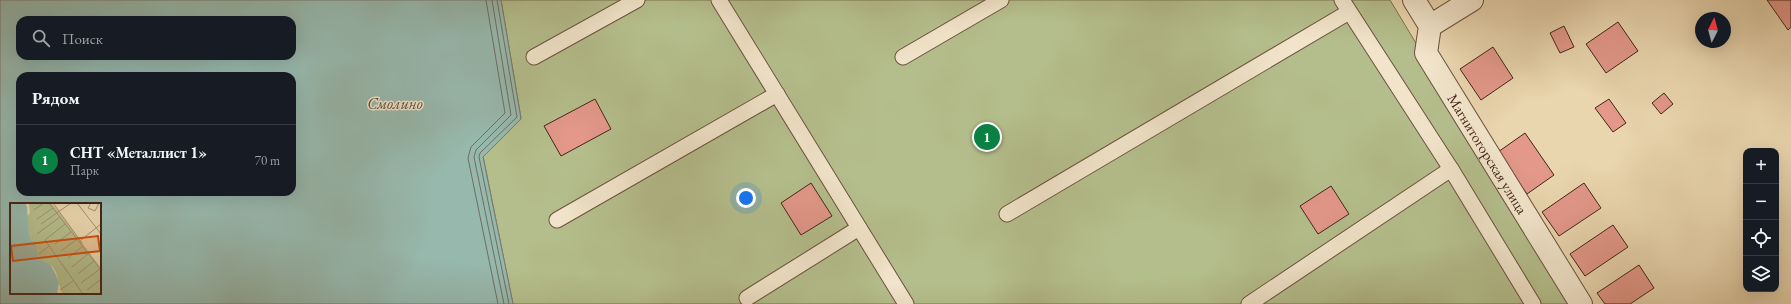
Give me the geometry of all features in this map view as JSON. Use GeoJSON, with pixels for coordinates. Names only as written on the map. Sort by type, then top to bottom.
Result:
{"type":"FeatureCollection","features":[{"type":"Feature","properties":{"kind":"street"},"geometry":{"type":"LineString","coordinates":[[1414,0],[1430,26],[1472,0]]}},
{"type":"Feature","properties":{"kind":"street","name":"Магнитогорская улица"},"geometry":{"type":"LineString","coordinates":[[1430,26],[1426,53],[1581,304]]}},
{"type":"Feature","properties":{"kind":"lane"},"geometry":{"type":"LineString","coordinates":[[534,57],[637,0]]}},
{"type":"Feature","properties":{"kind":"lane"},"geometry":{"type":"LineString","coordinates":[[719,0],[906,304]]}},
{"type":"Feature","properties":{"kind":"lane"},"geometry":{"type":"LineString","coordinates":[[903,57],[1001,0]]}},
{"type":"Feature","properties":{"kind":"lane"},"geometry":{"type":"LineString","coordinates":[[1007,214],[1346,6],[1451,169],[1533,304]]}},
{"type":"Feature","properties":{"kind":"lane"},"geometry":{"type":"LineString","coordinates":[[558,220],[777,94]]}},
{"type":"Feature","properties":{"kind":"lane"},"geometry":{"type":"LineString","coordinates":[[1249,304],[1451,169]]}},
{"type":"Feature","properties":{"kind":"lane"},"geometry":{"type":"LineString","coordinates":[[746,298],[859,228]]}},
{"type":"Feature","properties":{"kind":"green space"},"geometry":{"type":"Polygon","coordinates":[[[501,0],[1390,0],[1573,304],[513,304],[483,156],[521,118],[501,0]]]}},
{"type":"Feature","properties":{"kind":"water","name":"Смолино"},"geometry":{"type":"Polygon","coordinates":[[[0,0],[501,0],[521,119],[483,157],[513,304],[0,304],[0,0]]]}},
{"type":"Feature","properties":{"kind":"building"},"geometry":{"type":"Polygon","coordinates":[[[1767,0],[1791,0],[1791,27],[1788,30],[1767,0]]]}},
{"type":"Feature","properties":{"kind":"building"},"geometry":{"type":"Polygon","coordinates":[[[1618,22],[1638,51],[1606,73],[1586,44],[1618,22]]]}},
{"type":"Feature","properties":{"kind":"building"},"geometry":{"type":"Polygon","coordinates":[[[1564,26],[1574,47],[1560,53],[1550,33],[1564,26]]]}},
{"type":"Feature","properties":{"kind":"building"},"geometry":{"type":"Polygon","coordinates":[[[1493,47],[1513,78],[1481,100],[1460,69],[1493,47]]]}},
{"type":"Feature","properties":{"kind":"building"},"geometry":{"type":"Polygon","coordinates":[[[1664,93],[1673,104],[1661,114],[1652,103],[1664,93]]]}},
{"type":"Feature","properties":{"kind":"building"},"geometry":{"type":"Polygon","coordinates":[[[595,99],[611,129],[561,156],[544,126],[595,99]]]}},
{"type":"Feature","properties":{"kind":"building"},"geometry":{"type":"Polygon","coordinates":[[[1609,99],[1626,123],[1613,132],[1595,108],[1609,99]]]}},
{"type":"Feature","properties":{"kind":"building"},"geometry":{"type":"Polygon","coordinates":[[[1525,133],[1554,175],[1527,194],[1498,152],[1525,133]]]}},
{"type":"Feature","properties":{"kind":"building"},"geometry":{"type":"Polygon","coordinates":[[[811,183],[832,216],[801,235],[781,203],[811,183]]]}},
{"type":"Feature","properties":{"kind":"building"},"geometry":{"type":"Polygon","coordinates":[[[1584,183],[1601,208],[1559,236],[1542,212],[1584,183]]]}},
{"type":"Feature","properties":{"kind":"building"},"geometry":{"type":"Polygon","coordinates":[[[1331,186],[1349,214],[1318,234],[1300,206],[1331,186]]]}},
{"type":"Feature","properties":{"kind":"building"},"geometry":{"type":"Polygon","coordinates":[[[1613,225],[1628,247],[1585,276],[1570,254],[1613,225]]]}},
{"type":"Feature","properties":{"kind":"building"},"geometry":{"type":"Polygon","coordinates":[[[1639,265],[1654,288],[1630,304],[1605,304],[1597,293],[1639,265]]]}},
{"type":"Feature","properties":{"kind":"place","name":"СНТ «Металлист 1»"},"geometry":{"type":"Point","coordinates":[987,137]}}]}
